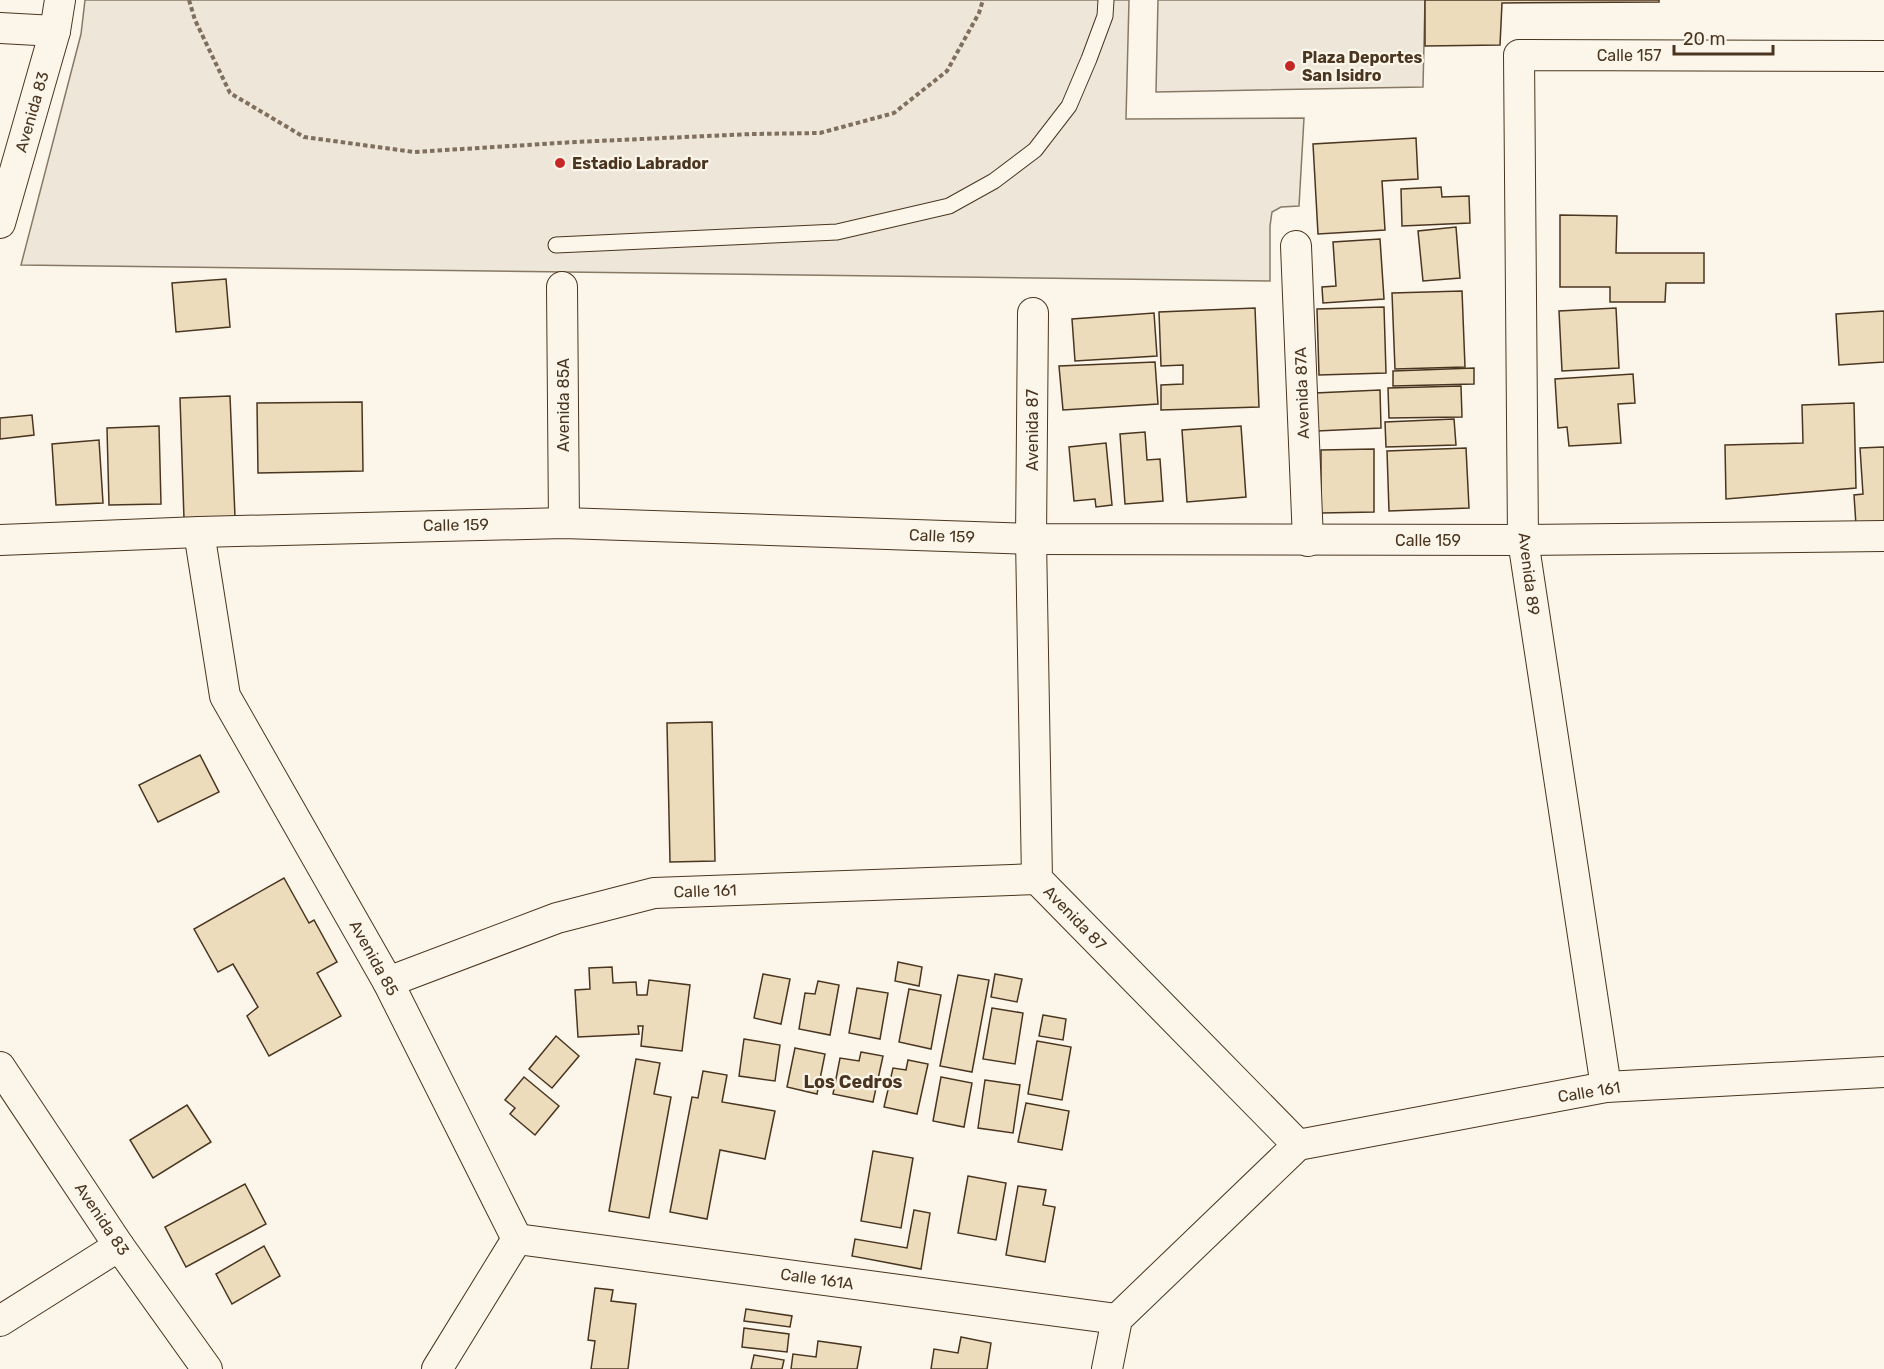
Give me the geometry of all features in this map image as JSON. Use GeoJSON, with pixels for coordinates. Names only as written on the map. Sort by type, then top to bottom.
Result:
{"type":"FeatureCollection","features":[{"type":"Feature","properties":{"kind":"street","name":"Avenida 83"},"geometry":{"type":"LineString","coordinates":[[0,223],[55,31],[60,0]]}},
{"type":"Feature","properties":{"kind":"street"},"geometry":{"type":"LineString","coordinates":[[0,28],[55,31]]}},
{"type":"Feature","properties":{"kind":"street","name":"Calle 157"},"geometry":{"type":"LineString","coordinates":[[1519,55],[1884,56]]}},
{"type":"Feature","properties":{"kind":"street","name":"Avenida 89"},"geometry":{"type":"LineString","coordinates":[[1519,55],[1523,540],[1606,1087]]}},
{"type":"Feature","properties":{"kind":"street","name":"Avenida 87A"},"geometry":{"type":"LineString","coordinates":[[1296,246],[1308,540]]}},
{"type":"Feature","properties":{"kind":"street","name":"Avenida 85A"},"geometry":{"type":"LineString","coordinates":[[562,287],[564,523]]}},
{"type":"Feature","properties":{"kind":"street","name":"Avenida 87"},"geometry":{"type":"LineString","coordinates":[[1033,313],[1031,539],[1037,879],[1298,1145]]}},
{"type":"Feature","properties":{"kind":"street","name":"Calle 159"},"geometry":{"type":"LineString","coordinates":[[0,540],[199,532],[564,523],[1031,539],[1523,540],[1884,536]]}},
{"type":"Feature","properties":{"kind":"street","name":"Avenida 85"},"geometry":{"type":"LineString","coordinates":[[199,532],[225,696],[388,982],[517,1239]]}},
{"type":"Feature","properties":{"kind":"street","name":"Calle 161"},"geometry":{"type":"LineString","coordinates":[[388,982],[557,918],[654,893],[1037,879]]}},
{"type":"Feature","properties":{"kind":"street","name":"Avenida 83"},"geometry":{"type":"LineString","coordinates":[[0,1067],[119,1246],[207,1369]]}},
{"type":"Feature","properties":{"kind":"street","name":"Calle 161"},"geometry":{"type":"LineString","coordinates":[[1298,1145],[1606,1087],[1884,1072]]}},
{"type":"Feature","properties":{"kind":"street"},"geometry":{"type":"LineString","coordinates":[[1107,1369],[1117,1319],[1298,1145]]}},
{"type":"Feature","properties":{"kind":"street"},"geometry":{"type":"LineString","coordinates":[[437,1369],[517,1239]]}},
{"type":"Feature","properties":{"kind":"street","name":"Calle 161A"},"geometry":{"type":"LineString","coordinates":[[517,1239],[1117,1319]]}},
{"type":"Feature","properties":{"kind":"street"},"geometry":{"type":"LineString","coordinates":[[0,1322],[119,1246]]}},
{"type":"Feature","properties":{"kind":"lane"},"geometry":{"type":"LineString","coordinates":[[556,245],[837,232],[949,206],[994,181],[1035,150],[1069,106],[1105,16],[1106,0]]}},
{"type":"Feature","properties":{"kind":"path"},"geometry":{"type":"LineString","coordinates":[[189,0],[195,20],[230,93],[304,137],[414,152],[575,142],[820,133],[894,113],[947,71],[979,13],[983,0]]}},
{"type":"Feature","properties":{"kind":"shaded area","name":"Estadio Labrador"},"geometry":{"type":"Polygon","coordinates":[[[85,0],[1129,0],[1126,119],[1304,118],[1299,206],[1281,207],[1272,212],[1270,281],[21,265],[81,34],[85,0]]]}},
{"type":"Feature","properties":{"kind":"shaded area","name":"Plaza Deportes San Isidro"},"geometry":{"type":"Polygon","coordinates":[[[1158,0],[1425,0],[1423,87],[1156,92],[1158,0]]]}},
{"type":"Feature","properties":{"kind":"building"},"geometry":{"type":"Polygon","coordinates":[[[1425,0],[1659,0],[1659,2],[1502,3],[1500,45],[1425,46],[1425,0]]]}},
{"type":"Feature","properties":{"kind":"building"},"geometry":{"type":"Polygon","coordinates":[[[1416,138],[1418,179],[1382,181],[1385,230],[1318,234],[1313,144],[1416,138]]]}},
{"type":"Feature","properties":{"kind":"building"},"geometry":{"type":"Polygon","coordinates":[[[1441,187],[1442,197],[1469,196],[1470,223],[1402,226],[1401,189],[1441,187]]]}},
{"type":"Feature","properties":{"kind":"building"},"geometry":{"type":"Polygon","coordinates":[[[1560,215],[1617,216],[1616,253],[1704,253],[1704,283],[1666,283],[1665,302],[1610,302],[1610,287],[1560,287],[1560,215]]]}},
{"type":"Feature","properties":{"kind":"building"},"geometry":{"type":"Polygon","coordinates":[[[1456,227],[1460,278],[1423,281],[1418,231],[1456,227]]]}},
{"type":"Feature","properties":{"kind":"building"},"geometry":{"type":"Polygon","coordinates":[[[1380,239],[1384,299],[1323,303],[1322,287],[1336,286],[1333,242],[1380,239]]]}},
{"type":"Feature","properties":{"kind":"building"},"geometry":{"type":"Polygon","coordinates":[[[226,279],[230,327],[176,332],[172,283],[226,279]]]}},
{"type":"Feature","properties":{"kind":"building"},"geometry":{"type":"Polygon","coordinates":[[[1462,291],[1465,367],[1395,369],[1392,293],[1462,291]]]}},
{"type":"Feature","properties":{"kind":"building"},"geometry":{"type":"Polygon","coordinates":[[[1384,307],[1386,373],[1319,375],[1317,309],[1384,307]]]}},
{"type":"Feature","properties":{"kind":"building"},"geometry":{"type":"Polygon","coordinates":[[[1255,308],[1259,407],[1161,410],[1161,385],[1183,384],[1183,365],[1161,366],[1159,312],[1255,308]]]}},
{"type":"Feature","properties":{"kind":"building"},"geometry":{"type":"Polygon","coordinates":[[[1616,308],[1619,368],[1562,371],[1559,311],[1616,308]]]}},
{"type":"Feature","properties":{"kind":"building"},"geometry":{"type":"Polygon","coordinates":[[[1884,311],[1884,362],[1839,365],[1836,314],[1884,311]]]}},
{"type":"Feature","properties":{"kind":"building"},"geometry":{"type":"Polygon","coordinates":[[[1154,313],[1157,356],[1075,361],[1072,319],[1154,313]]]}},
{"type":"Feature","properties":{"kind":"building"},"geometry":{"type":"Polygon","coordinates":[[[1155,362],[1158,404],[1063,410],[1059,366],[1155,362]]]}},
{"type":"Feature","properties":{"kind":"building"},"geometry":{"type":"Polygon","coordinates":[[[1474,368],[1474,384],[1393,386],[1393,371],[1474,368]]]}},
{"type":"Feature","properties":{"kind":"building"},"geometry":{"type":"Polygon","coordinates":[[[1633,374],[1635,403],[1618,404],[1621,443],[1569,446],[1567,427],[1558,428],[1555,379],[1633,374]]]}},
{"type":"Feature","properties":{"kind":"building"},"geometry":{"type":"Polygon","coordinates":[[[1461,386],[1462,417],[1389,418],[1388,388],[1461,386]]]}},
{"type":"Feature","properties":{"kind":"building"},"geometry":{"type":"Polygon","coordinates":[[[1380,390],[1381,428],[1317,431],[1315,393],[1380,390]]]}},
{"type":"Feature","properties":{"kind":"building"},"geometry":{"type":"Polygon","coordinates":[[[230,396],[235,517],[184,519],[180,398],[230,396]]]}},
{"type":"Feature","properties":{"kind":"building"},"geometry":{"type":"Polygon","coordinates":[[[362,402],[363,471],[258,473],[257,403],[362,402]]]}},
{"type":"Feature","properties":{"kind":"building"},"geometry":{"type":"Polygon","coordinates":[[[1854,403],[1856,488],[1726,499],[1725,445],[1803,443],[1802,405],[1854,403]]]}},
{"type":"Feature","properties":{"kind":"building"},"geometry":{"type":"Polygon","coordinates":[[[32,415],[34,435],[0,439],[0,418],[32,415]]]}},
{"type":"Feature","properties":{"kind":"building"},"geometry":{"type":"Polygon","coordinates":[[[1454,419],[1456,445],[1386,447],[1385,422],[1454,419]]]}},
{"type":"Feature","properties":{"kind":"building"},"geometry":{"type":"Polygon","coordinates":[[[159,426],[161,504],[109,505],[107,428],[159,426]]]}},
{"type":"Feature","properties":{"kind":"building"},"geometry":{"type":"Polygon","coordinates":[[[1241,426],[1246,497],[1187,502],[1182,430],[1241,426]]]}},
{"type":"Feature","properties":{"kind":"building"},"geometry":{"type":"Polygon","coordinates":[[[1145,432],[1147,460],[1160,459],[1163,501],[1125,504],[1120,434],[1145,432]]]}},
{"type":"Feature","properties":{"kind":"building"},"geometry":{"type":"Polygon","coordinates":[[[99,440],[103,503],[56,505],[52,444],[99,440]]]}},
{"type":"Feature","properties":{"kind":"building"},"geometry":{"type":"Polygon","coordinates":[[[1106,443],[1112,505],[1096,507],[1095,499],[1074,501],[1069,447],[1106,443]]]}},
{"type":"Feature","properties":{"kind":"building"},"geometry":{"type":"Polygon","coordinates":[[[1884,447],[1884,522],[1856,525],[1854,495],[1863,494],[1860,448],[1884,447]]]}},
{"type":"Feature","properties":{"kind":"building"},"geometry":{"type":"Polygon","coordinates":[[[1466,448],[1469,508],[1389,511],[1387,451],[1466,448]]]}},
{"type":"Feature","properties":{"kind":"building"},"geometry":{"type":"Polygon","coordinates":[[[1374,449],[1374,512],[1321,513],[1321,450],[1374,449]]]}},
{"type":"Feature","properties":{"kind":"building"},"geometry":{"type":"Polygon","coordinates":[[[712,722],[715,861],[670,862],[667,723],[712,722]]]}},
{"type":"Feature","properties":{"kind":"building"},"geometry":{"type":"Polygon","coordinates":[[[200,755],[219,792],[158,822],[139,785],[200,755]]]}},
{"type":"Feature","properties":{"kind":"building"},"geometry":{"type":"Polygon","coordinates":[[[284,878],[309,923],[314,920],[337,962],[317,973],[341,1016],[269,1056],[247,1016],[258,1007],[233,964],[218,972],[194,929],[284,878]]]}},
{"type":"Feature","properties":{"kind":"building"},"geometry":{"type":"Polygon","coordinates":[[[898,962],[922,967],[919,986],[895,981],[898,962]]]}},
{"type":"Feature","properties":{"kind":"building"},"geometry":{"type":"Polygon","coordinates":[[[612,967],[613,983],[636,982],[637,995],[647,995],[649,980],[690,985],[682,1051],[641,1046],[643,1026],[638,1026],[639,1034],[578,1037],[575,990],[590,989],[589,968],[612,967]]]}},
{"type":"Feature","properties":{"kind":"building"},"geometry":{"type":"Polygon","coordinates":[[[763,974],[790,979],[781,1024],[754,1018],[763,974]]]}},
{"type":"Feature","properties":{"kind":"building"},"geometry":{"type":"Polygon","coordinates":[[[995,974],[1022,979],[1017,1002],[991,997],[995,974]]]}},
{"type":"Feature","properties":{"kind":"building"},"geometry":{"type":"Polygon","coordinates":[[[958,975],[989,980],[972,1072],[940,1066],[958,975]]]}},
{"type":"Feature","properties":{"kind":"building"},"geometry":{"type":"Polygon","coordinates":[[[818,981],[839,985],[830,1035],[799,1029],[805,993],[815,994],[818,981]]]}},
{"type":"Feature","properties":{"kind":"building"},"geometry":{"type":"Polygon","coordinates":[[[857,988],[888,993],[880,1039],[849,1033],[857,988]]]}},
{"type":"Feature","properties":{"kind":"building"},"geometry":{"type":"Polygon","coordinates":[[[909,989],[941,995],[931,1049],[899,1042],[909,989]]]}},
{"type":"Feature","properties":{"kind":"building"},"geometry":{"type":"Polygon","coordinates":[[[992,1008],[1023,1013],[1015,1064],[983,1059],[992,1008]]]}},
{"type":"Feature","properties":{"kind":"building"},"geometry":{"type":"Polygon","coordinates":[[[1043,1015],[1066,1019],[1063,1040],[1039,1036],[1043,1015]]]}},
{"type":"Feature","properties":{"kind":"building"},"geometry":{"type":"Polygon","coordinates":[[[556,1036],[579,1056],[552,1088],[529,1069],[556,1036]]]}},
{"type":"Feature","properties":{"kind":"building"},"geometry":{"type":"Polygon","coordinates":[[[744,1039],[780,1045],[775,1081],[739,1076],[744,1039]]]}},
{"type":"Feature","properties":{"kind":"building"},"geometry":{"type":"Polygon","coordinates":[[[1037,1041],[1071,1047],[1062,1100],[1028,1094],[1037,1041]]]}},
{"type":"Feature","properties":{"kind":"building"},"geometry":{"type":"Polygon","coordinates":[[[795,1048],[825,1054],[817,1094],[787,1087],[795,1048]]]}},
{"type":"Feature","properties":{"kind":"building"},"geometry":{"type":"Polygon","coordinates":[[[861,1052],[883,1056],[873,1102],[833,1094],[840,1058],[859,1061],[861,1052]]]}},
{"type":"Feature","properties":{"kind":"building"},"geometry":{"type":"Polygon","coordinates":[[[636,1059],[660,1063],[654,1094],[671,1097],[649,1218],[609,1211],[636,1059]]]}},
{"type":"Feature","properties":{"kind":"building"},"geometry":{"type":"Polygon","coordinates":[[[908,1060],[928,1064],[917,1114],[884,1107],[893,1068],[906,1070],[908,1060]]]}},
{"type":"Feature","properties":{"kind":"building"},"geometry":{"type":"Polygon","coordinates":[[[703,1071],[727,1075],[722,1102],[775,1111],[765,1159],[720,1150],[707,1219],[670,1212],[692,1097],[698,1098],[703,1071]]]}},
{"type":"Feature","properties":{"kind":"building"},"geometry":{"type":"Polygon","coordinates":[[[524,1077],[559,1106],[535,1135],[510,1114],[515,1108],[505,1100],[524,1077]]]}},
{"type":"Feature","properties":{"kind":"building"},"geometry":{"type":"Polygon","coordinates":[[[941,1077],[972,1083],[964,1127],[933,1121],[941,1077]]]}},
{"type":"Feature","properties":{"kind":"building"},"geometry":{"type":"Polygon","coordinates":[[[985,1080],[1020,1085],[1013,1133],[978,1128],[985,1080]]]}},
{"type":"Feature","properties":{"kind":"building"},"geometry":{"type":"Polygon","coordinates":[[[1026,1103],[1069,1111],[1062,1150],[1018,1142],[1026,1103]]]}},
{"type":"Feature","properties":{"kind":"building"},"geometry":{"type":"Polygon","coordinates":[[[187,1105],[211,1142],[153,1178],[130,1140],[187,1105]]]}},
{"type":"Feature","properties":{"kind":"building"},"geometry":{"type":"Polygon","coordinates":[[[873,1151],[913,1158],[901,1228],[861,1221],[873,1151]]]}},
{"type":"Feature","properties":{"kind":"building"},"geometry":{"type":"Polygon","coordinates":[[[968,1176],[1006,1183],[996,1240],[958,1233],[968,1176]]]}},
{"type":"Feature","properties":{"kind":"building"},"geometry":{"type":"Polygon","coordinates":[[[245,1184],[266,1224],[186,1267],[165,1227],[245,1184]]]}},
{"type":"Feature","properties":{"kind":"building"},"geometry":{"type":"Polygon","coordinates":[[[1018,1186],[1046,1190],[1043,1205],[1055,1207],[1045,1262],[1006,1255],[1018,1186]]]}},
{"type":"Feature","properties":{"kind":"building"},"geometry":{"type":"Polygon","coordinates":[[[914,1210],[930,1213],[921,1269],[852,1256],[855,1239],[907,1248],[914,1210]]]}},
{"type":"Feature","properties":{"kind":"building"},"geometry":{"type":"Polygon","coordinates":[[[264,1246],[280,1276],[232,1304],[216,1274],[264,1246]]]}},
{"type":"Feature","properties":{"kind":"building"},"geometry":{"type":"Polygon","coordinates":[[[595,1288],[613,1290],[611,1301],[636,1304],[628,1369],[591,1369],[595,1341],[588,1340],[595,1288]]]}},
{"type":"Feature","properties":{"kind":"building"},"geometry":{"type":"Polygon","coordinates":[[[746,1309],[792,1316],[790,1327],[744,1321],[746,1309]]]}},
{"type":"Feature","properties":{"kind":"building"},"geometry":{"type":"Polygon","coordinates":[[[744,1328],[789,1334],[787,1352],[742,1347],[744,1328]]]}},
{"type":"Feature","properties":{"kind":"building"},"geometry":{"type":"Polygon","coordinates":[[[961,1337],[991,1343],[987,1369],[931,1369],[934,1349],[958,1353],[961,1337]]]}},
{"type":"Feature","properties":{"kind":"building"},"geometry":{"type":"Polygon","coordinates":[[[818,1341],[861,1347],[857,1369],[791,1369],[793,1354],[816,1357],[818,1341]]]}},
{"type":"Feature","properties":{"kind":"building"},"geometry":{"type":"Polygon","coordinates":[[[754,1355],[784,1360],[782,1369],[751,1369],[754,1355]]]}},
{"type":"Feature","properties":{"kind":"place","name":"Plaza Deportes San Isidro"},"geometry":{"type":"Point","coordinates":[1290,66]}},
{"type":"Feature","properties":{"kind":"place","name":"Estadio Labrador"},"geometry":{"type":"Point","coordinates":[560,163]}},
{"type":"Feature","properties":{"kind":"district","name":"Los Cedros"},"geometry":{"type":"Point","coordinates":[853,1082]}}]}
